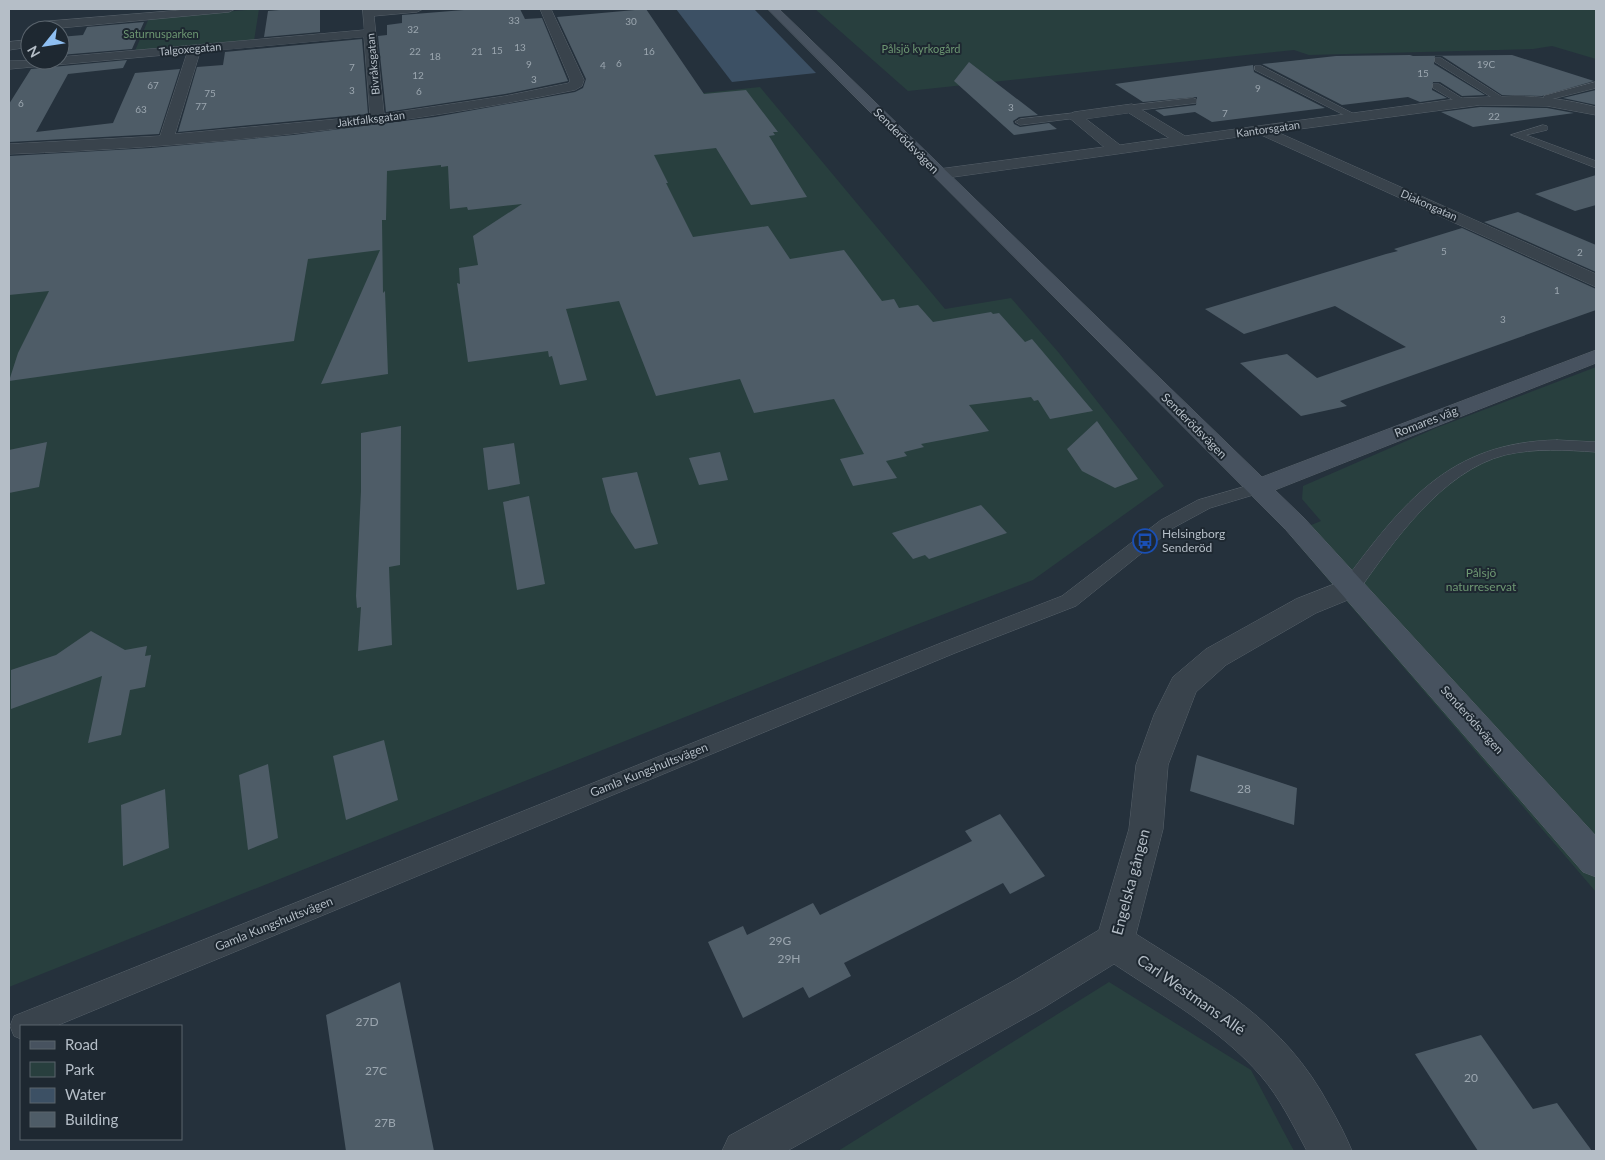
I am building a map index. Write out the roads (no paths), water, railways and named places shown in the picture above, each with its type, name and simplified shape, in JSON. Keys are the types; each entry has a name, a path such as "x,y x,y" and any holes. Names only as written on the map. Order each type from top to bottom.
{"street":[{"path":"70,21 228,9"},
{"path":"369,11 417,9"},
{"name":"Jaktfalksgatan","path":"9,149 166,141 377,119 511,99 575,86 577,80 545,9"},
{"name":"Senderödsvägen","path":"773,9 1295,524 1350,588 1472,720 1596,861"},
{"name":"Bivråksgatan","path":"369,11 377,119"},
{"name":"Talgoxegatan","path":"10,67 370,33"},
{"path":"166,141 195,49"},
{"path":"10,67 20,53"},
{"name":"Kantorsgatan","path":"939,174 1115,148 1463,102 1502,100 1548,102 1568,104 1596,111"},
{"path":"1074,116 1132,108 1182,140"},
{"path":"1074,116 1115,148"},
{"name":"Diakongatan","path":"1261,130 1596,280"},
{"name":"Romares väg","path":"1257,488 1596,356"},
{"name":"Engelska gången","path":"744,1151 1029,994 1115,942 1146,829 1152,765 1170,715 1184,685 1216,657 1306,606 1350,588"},
{"name":"Carl Westmans Allé","path":"1115,942 1238,1025 1264,1049 1293,1083 1330,1151"}],"lane":[{"path":"1438,60 1502,100"},
{"path":"1258,68 1355,116"},
{"path":"1548,102 1548,98 1553,96 1596,85"},
{"path":"1436,86 1463,102"},
{"path":"1132,108 1193,101"},
{"path":"1020,122 1074,116"},
{"path":"1543,128 1516,135 1596,165"},
{"path":"1350,588 1382,544 1424,498 1465,466 1494,454 1528,446 1572,445 1596,447"},
{"name":"Gamla Kungshultsvägen","path":"28,1025 930,655 1069,601 1167,524 1204,504 1257,488"}],"water":[{"path":"676,9 754,9 816,73 732,82"}],"place":[{"name":"Helsingborg Senderöd","path":"1145,541"}],"park label":[{"name":"Saturnusparken","path":"161,34"},
{"name":"Pålsjö kyrkogård","path":"921,49"},
{"name":"Pålsjö naturreservat","path":"1481,580"}]}
